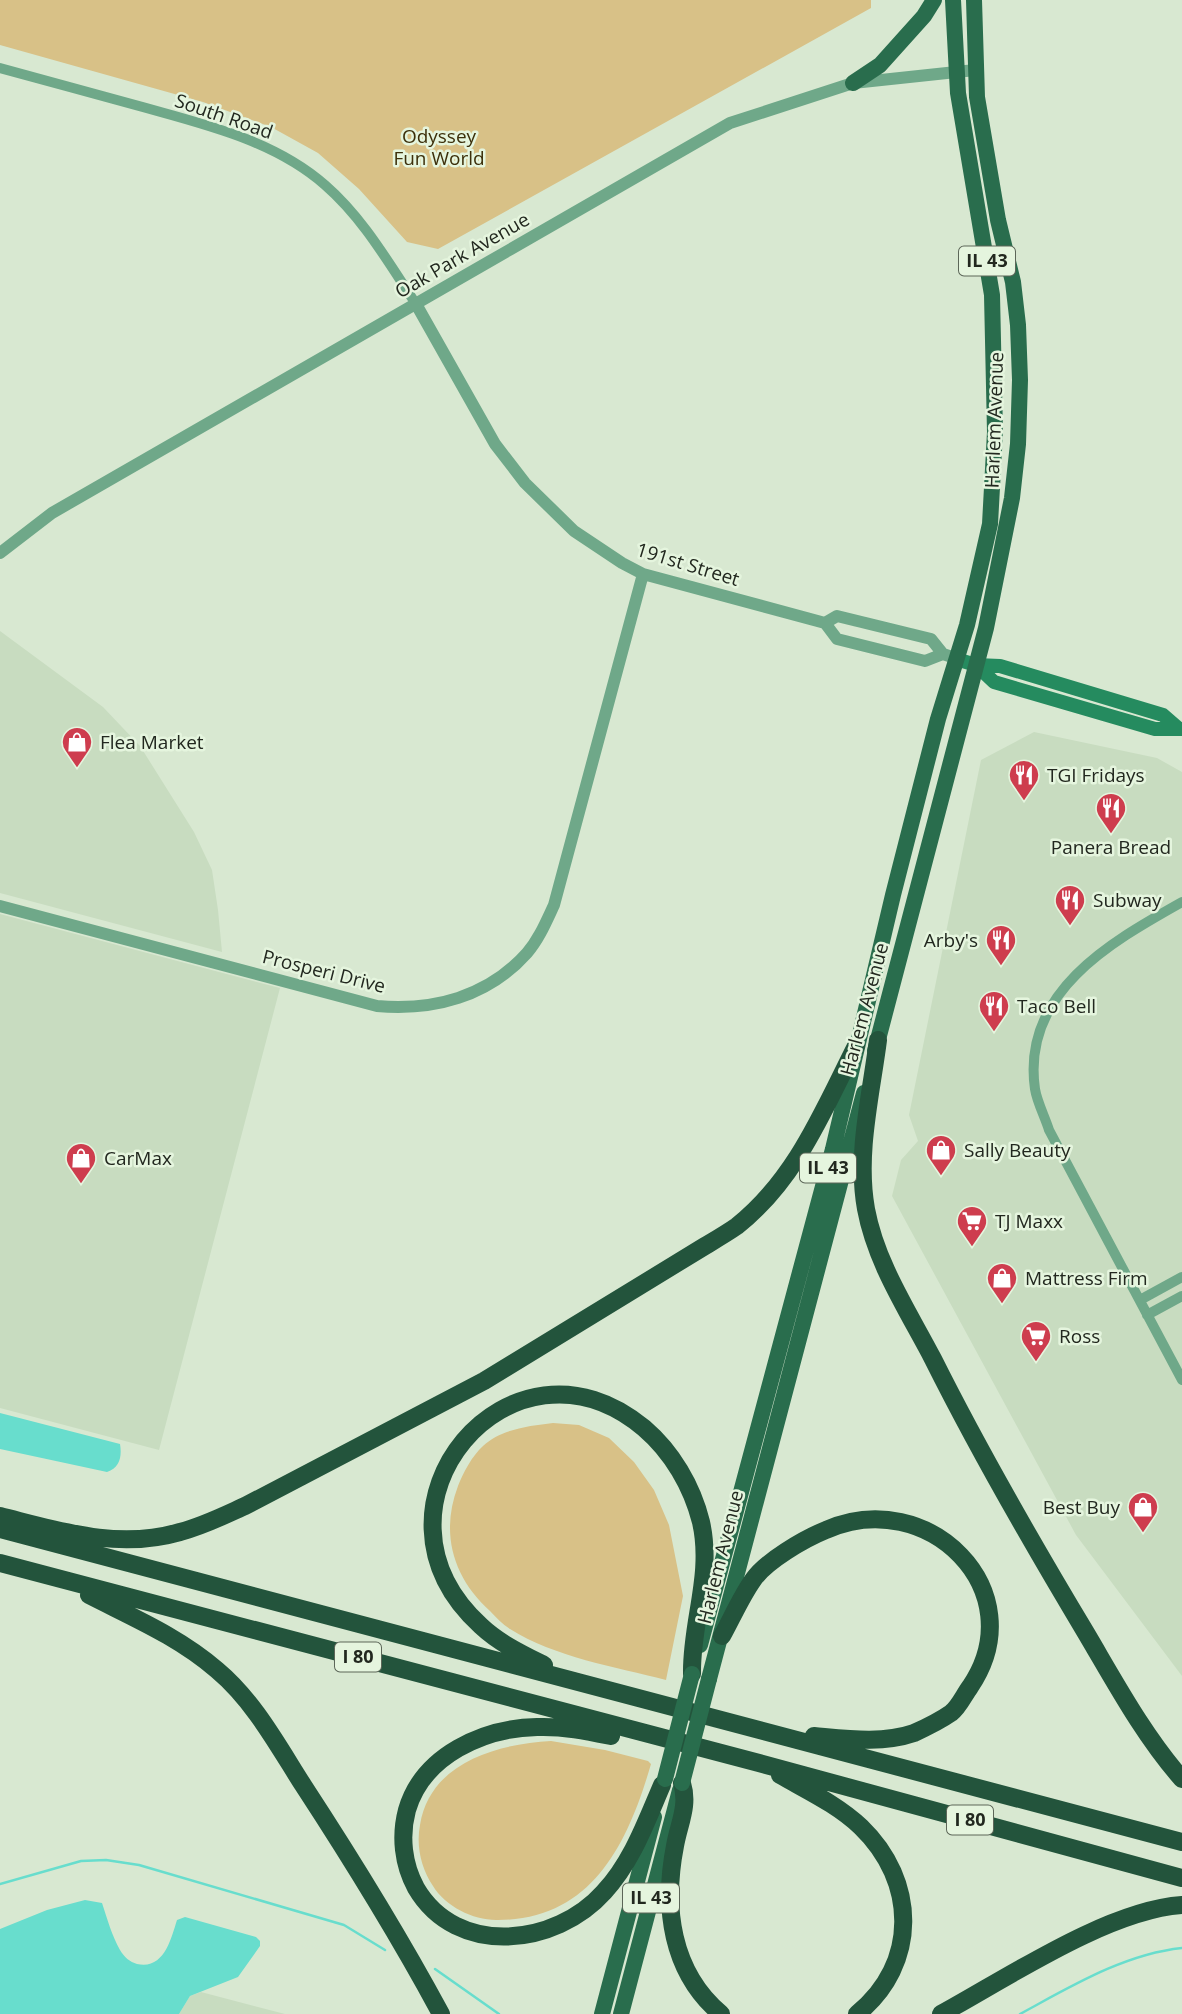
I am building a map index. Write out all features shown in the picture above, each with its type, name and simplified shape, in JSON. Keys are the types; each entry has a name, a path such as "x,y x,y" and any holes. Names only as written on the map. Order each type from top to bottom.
{"highway":[{"path":"878,1040 862,1177 866,1210 879,1253 967,1427 1026,1532 1114,1681 1155,1744 1182,1779"},
{"path":"0,1516 105,1540 157,1538 180,1533 245,1506 484,1381 705,1247 743,1220 776,1187 806,1146 856,1046"},
{"path":"579,1682 513,1649 481,1627 463,1607 448,1584 435,1545 435,1499 442,1474 454,1451 486,1419 517,1403 554,1395 585,1398 624,1413 659,1442 683,1478 694,1500 700,1521 705,1561 705,1580 692,1646 701,1677"},
{"path":"722,1636 754,1578 799,1542 843,1522 875,1518 910,1522 928,1530 962,1556 985,1597 991,1620 988,1647 980,1672 953,1712 913,1733 867,1741 764,1731"},
{"name":"I 80","path":"0,1529 1182,1842"},
{"name":"I 80","path":"0,1563 759,1763 1182,1878"},
{"path":"61,1580 184,1644 220,1672 247,1702 319,1810 441,2014"},
{"path":"653,1737 634,1741 574,1729 536,1727 502,1732 457,1749 431,1768 411,1799 403,1827 409,1870 417,1889 429,1905 453,1924 468,1931 509,1937 545,1930 585,1909 612,1883 632,1852 669,1782 686,1798 670,1876 671,1918 678,1952 688,1976 702,1996 721,2014"},
{"path":"759,1763 849,1816 869,1835 891,1868 902,1901 901,1948 897,1963 883,1990 858,2014"},
{"path":"941,2014 1110,1924 1158,1908 1182,1905"}],"main road":[{"path":"853,83 880,65 924,16 934,0"},
{"name":"Harlem Avenue","path":"602,2014 701,1677 833,1149 950,657 990,524 995,419 992,295 956,72 953,0"},
{"name":"Harlem Avenue","path":"701,1677 722,1636 986,628 1012,498 1018,444 1018,325 1013,282 977,97 974,0"},
{"name":"191st Street","path":"950,657 976,665 1000,666 1163,715 1180,729"},
{"name":"Harlem Avenue","path":"621,2014 669,1782"}],"street":[{"name":"South Road","path":"0,68 197,122 243,138 287,158 324,184 357,216 416,304"},
{"name":"Oak Park Avenue","path":"0,553 52,513 730,123 853,83 975,70"},
{"name":"191st Street","path":"416,304 482,425 525,483 574,531 622,563 643,574 825,623 837,639 925,661 950,657"},
{"name":"Prosperi Drive","path":"0,906 377,1006 405,1009 432,1006 483,988 507,972 527,952 554,905 643,574"},
{"name":"191st Street","path":"825,623 837,616 931,639 950,657"},
{"path":"1182,902 1123,935 1075,973 1056,998 1041,1026 1036,1055 1035,1090 1049,1130 1182,1380"},
{"path":"1140,1300 1182,1277"},
{"path":"1147,1315 1182,1296"}],"shaded area":[{"name":"Flea Market","path":"0,631 103,707 140,746 194,832 212,870 222,952 0,893"},
{"path":"1034,732 1157,758 1182,772 1182,1676 1076,1535 892,1196 901,1160 918,1141 909,1115 981,760"},
{"path":"0,914 280,988 159,1450 0,1408"},
{"path":"201,1992 285,2014 179,2014 190,1996"}],"green space":[{"name":"Odyssey Fun World","path":"0,0 871,0 871,8 438,249 407,242 359,189 318,153 271,127 203,102 0,45"},
{"path":"553,1423 579,1425 609,1438 634,1462 654,1490 669,1525 683,1596 666,1680 586,1660 527,1639 507,1627 477,1598 459,1569 450,1538 450,1521 458,1486 465,1470 490,1440 516,1429"},
{"path":"551,1741 605,1750 651,1764 631,1822 617,1848 601,1872 581,1892 557,1907 529,1917 496,1920 478,1918 452,1906 438,1893 429,1879 419,1849 420,1825 426,1804 437,1786 451,1772 469,1761 509,1747"}],"water":[{"path":"0,1413 120,1444 119,1461 115,1468 107,1472 0,1449"},
{"path":"85,1900 102,1903 120,1950 127,1959 137,1964 146,1965 160,1958 169,1944 177,1920 185,1917 256,1937 260,1946 238,1977 190,1996 179,2014 0,2014 0,1929 47,1910"}],"waterway":[{"path":"0,1884 81,1861 106,1860 139,1865 344,1925 385,1950"},
{"path":"1020,2014 1118,1964 1160,1951 1182,1948"},
{"path":"435,1969 499,2014"}],"place":[{"name":"Flea Market","path":"77,769"},
{"name":"TGI Fridays","path":"1024,802"},
{"name":"Panera Bread","path":"1111,835"},
{"name":"Subway","path":"1070,927"},
{"name":"Arby's","path":"1001,967"},
{"name":"Taco Bell","path":"994,1033"},
{"name":"Sally Beauty","path":"941,1177"},
{"name":"CarMax","path":"81,1185"},
{"name":"TJ Maxx","path":"972,1248"},
{"name":"Mattress Firm","path":"1002,1305"},
{"name":"Ross","path":"1036,1363"},
{"name":"Best Buy","path":"1143,1534"}]}
